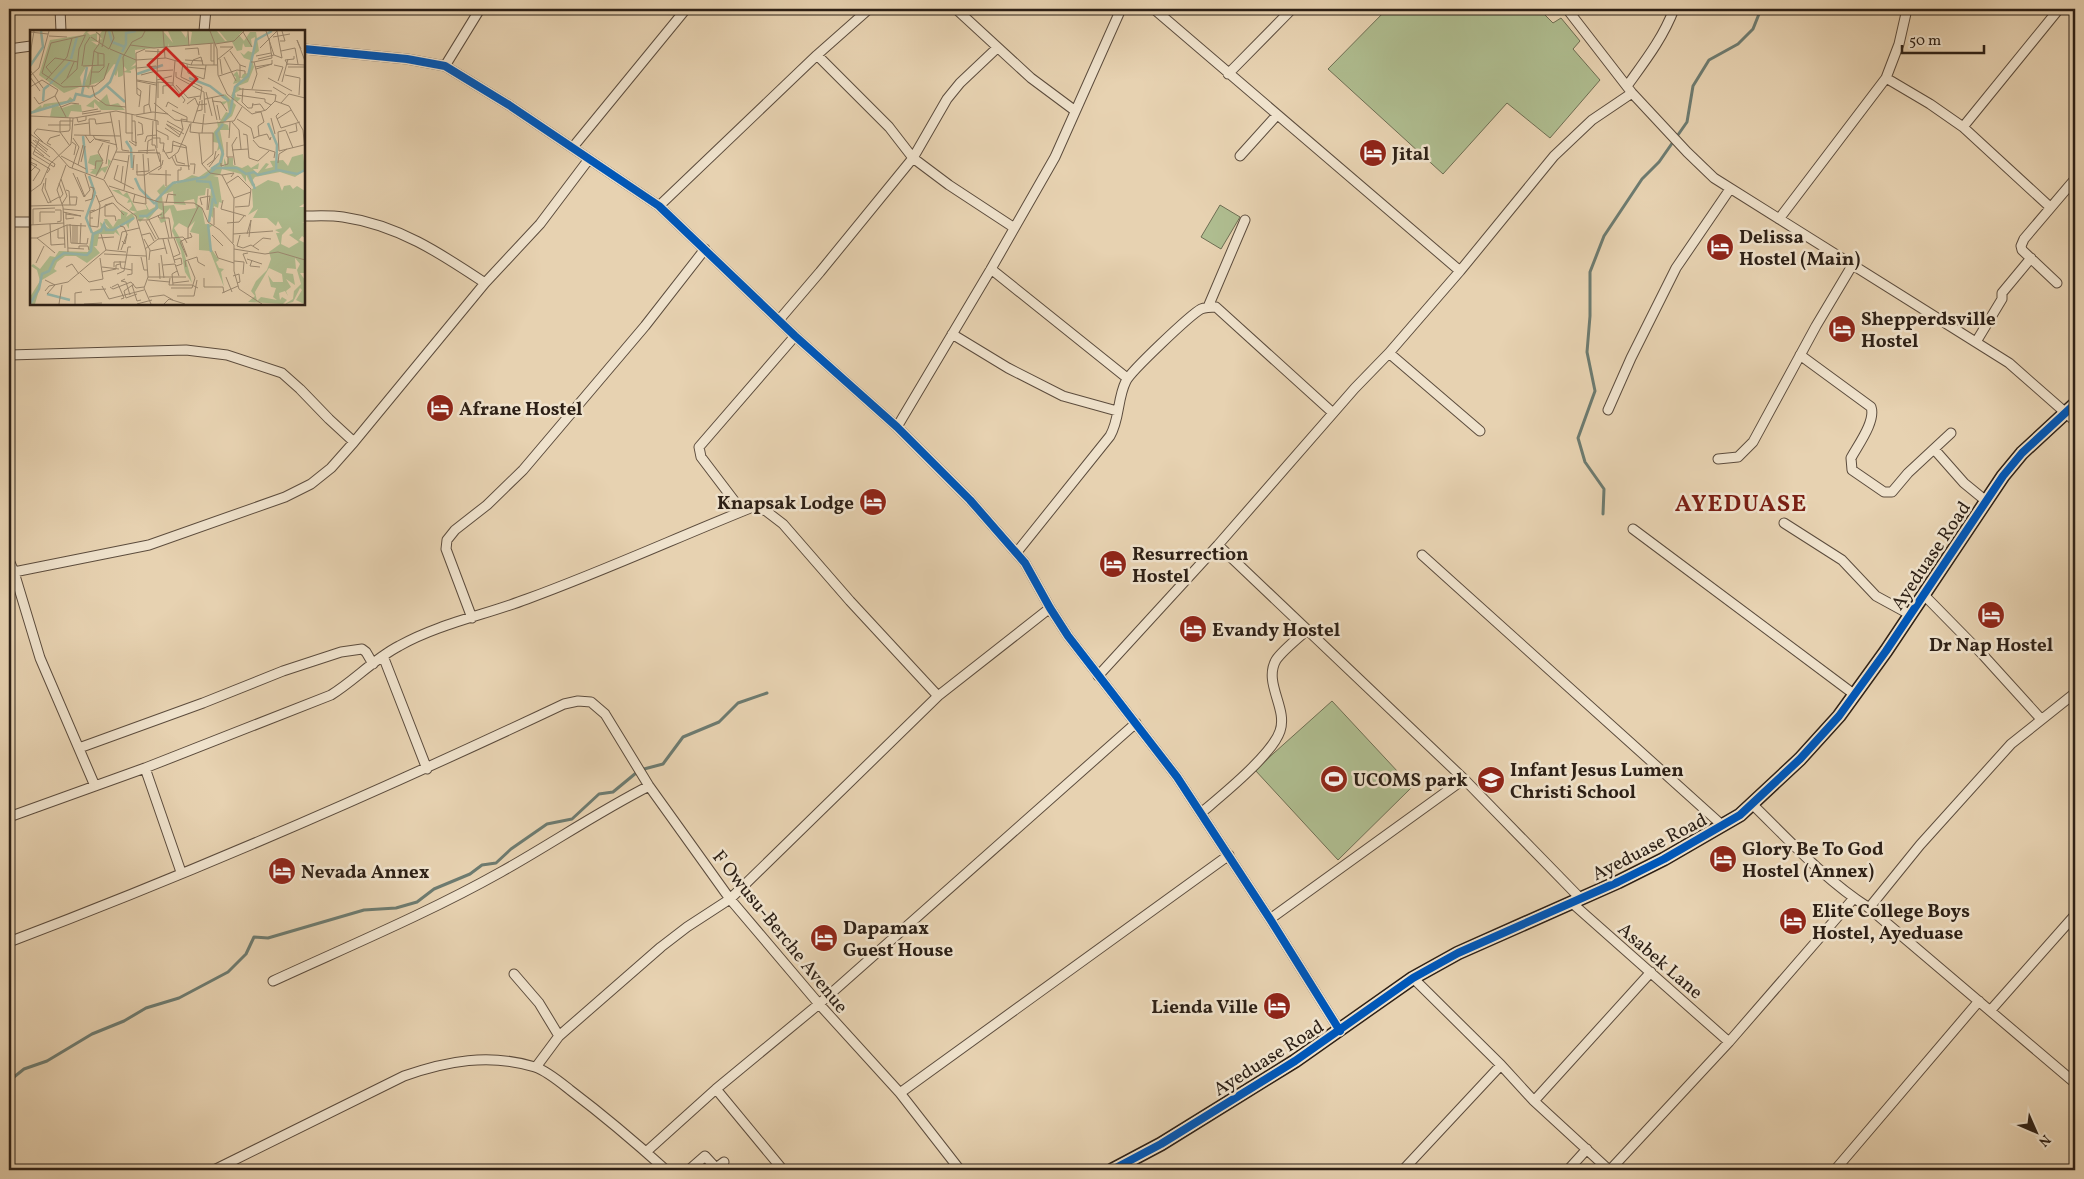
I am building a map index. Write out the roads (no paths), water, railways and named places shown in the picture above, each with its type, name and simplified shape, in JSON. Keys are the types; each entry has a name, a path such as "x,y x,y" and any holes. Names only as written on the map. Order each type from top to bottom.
{"street":[{"path":"60,9 61,30"},
{"path":"204,30 206,9"},
{"path":"445,66 480,9"},
{"path":"573,147 683,12 672,9"},
{"path":"659,206 817,55 870,9"},
{"path":"956,9 1031,78 1074,110"},
{"path":"897,427 1055,157 1074,110 1121,9"},
{"path":"1154,9 1460,271"},
{"path":"1228,74 1292,9"},
{"path":"1567,9 1629,90 1666,131 1714,178 1976,342 2071,408 2075,421"},
{"path":"1098,676 1389,353 1460,271 1554,156 1592,120 1629,90 1664,32 1674,9"},
{"path":"1779,219 1886,78 1899,44 1908,9"},
{"path":"1964,128 2059,9"},
{"path":"9,48 30,46"},
{"path":"779,320 913,158 947,98 969,73 997,48"},
{"path":"305,49 408,59 445,66 573,147 659,206 795,336 897,427 970,500 1017,552 1037,582 1050,608 1098,676 1177,777 1340,1030"},
{"path":"817,55 889,127 913,158 949,185 1013,227"},
{"path":"1886,78 1930,104 1964,128 2050,208"},
{"path":"1240,156 1278,115"},
{"path":"12,573 149,545 284,497 311,484 332,468 485,283 540,224 589,159"},
{"path":"2057,283 2022,250 2021,246 2024,239 2075,179"},
{"path":"1608,410 1627,365 1676,268 1730,189"},
{"path":"305,216 342,216 383,226 418,240 485,283"},
{"path":"1208,307 1245,220"},
{"path":"9,222 30,222"},
{"path":"472,618 446,549 447,540 455,530 487,505 523,470 645,326 705,249"},
{"path":"1976,342 2002,299 2002,294 2031,258"},
{"path":"1718,459 1738,457 1748,449 1760,432 1816,326 1853,264"},
{"path":"991,268 1127,378"},
{"path":"1017,552 1110,436 1116,426 1121,392 1127,378 1200,310 1216,307 1223,312 1334,413"},
{"path":"952,334 1008,368 1064,396 1117,411"},
{"path":"742,512 701,457 699,447 795,336"},
{"path":"9,355 186,350 227,355 282,373 354,442"},
{"path":"1389,353 1480,431"},
{"path":"1800,355 1871,407 1873,413 1870,423 1851,458 1850,467 1854,472 1884,492 1889,493 1950,433"},
{"name":"Ayeduase Road","path":"1112,1170 1201,1119 1340,1030 1413,978 1458,953 1664,859 1723,826 1752,804 1800,759 1855,695 1986,501 2022,453 2071,408"},
{"path":"1934,449 1964,483 1986,501"},
{"path":"9,817 144,768 331,695 383,656 410,640 527,599 617,564 753,507 775,516 938,696"},
{"path":"1784,522 1842,560 1876,596 1910,614"},
{"path":"1632,529 1855,695"},
{"name":"Asabek Lane","path":"1218,545 1516,830 1576,900 1651,972 1729,1042"},
{"path":"1422,555 1723,826"},
{"path":"9,560 40,658 95,786"},
{"path":"1924,595 1983,655 2041,719"},
{"path":"536,1067 559,1036 661,947 687,927 730,899 938,696 1050,608"},
{"path":"1201,813 1234,786 1274,742 1280,731 1282,720 1273,675 1276,660 1306,631"},
{"path":"79,748 203,703 283,671 341,652 362,649 374,664"},
{"path":"9,942 336,809 427,769 383,656"},
{"path":"1869,908 1920,845 2011,744 2075,693"},
{"name":"F Owusu-Berche Avenue","path":"427,769 564,704 578,701 591,702 606,714 649,786 730,899 819,1004 900,1093 960,1170"},
{"path":"646,1152 716,1089 819,1004 1136,723"},
{"path":"144,768 181,872"},
{"path":"1270,919 1464,779"},
{"path":"273,981 447,901 503,871 615,804 649,786"},
{"path":"1752,804 1810,860 2075,1083"},
{"path":"900,1093 1229,855"},
{"path":"1413,978 1534,1101 1609,1170 1729,1042 1854,898"},
{"path":"1990,1011 2075,915"},
{"path":"1534,1101 1651,972"},
{"path":"514,974 539,1003 559,1036"},
{"path":"1835,1170 1979,1001"},
{"path":"214,1170 404,1076 435,1066 464,1060 501,1061 536,1067 583,1100 666,1170"},
{"path":"1403,1170 1500,1065"},
{"path":"716,1089 783,1170"},
{"path":"1568,1170 1587,1149"},
{"path":"689,1170 705,1156 716,1168 724,1162"}],"waterway":[{"path":"1603,514 1604,489 1585,462 1578,438 1595,391 1587,352 1590,316 1590,272 1604,236 1642,179 1659,162 1687,122 1693,86 1709,60 1738,44 1753,29 1761,9"},
{"path":"644,769 663,764 683,737 719,722 738,703 767,693"},
{"path":"9,1081 24,1069 47,1061 92,1034 124,1021 146,1008 179,998 228,972 246,954 254,937 268,938 364,910 396,908 417,902 434,889 470,874 482,865 496,863 511,849 547,824 572,819 599,794 613,792 636,773"}],"place":[{"name":"Jital","path":"1373,153"},
{"name":"Delissa Hostel (Main)","path":"1720,247"},
{"name":"Shepperdsville Hostel","path":"1842,329"},
{"name":"Afrane Hostel","path":"440,408"},
{"name":"Knapsak Lodge","path":"873,502"},
{"name":"Resurrection Hostel","path":"1113,564"},
{"name":"Dr Nap Hostel","path":"1991,615"},
{"name":"Evandy Hostel","path":"1193,629"},
{"name":"UCOMS park","path":"1334,779"},
{"name":"Infant Jesus Lumen Christi School","path":"1491,780"},
{"name":"Glory Be To God Hostel (Annex)","path":"1723,859"},
{"name":"Nevada Annex","path":"282,871"},
{"name":"Elite College Boys Hostel, Ayeduase","path":"1793,921"},
{"name":"Dapamax Guest House","path":"824,938"},
{"name":"Lienda Ville","path":"1277,1006"}],"district":[{"name":"AYEDUASE","path":"1741,503"}]}
